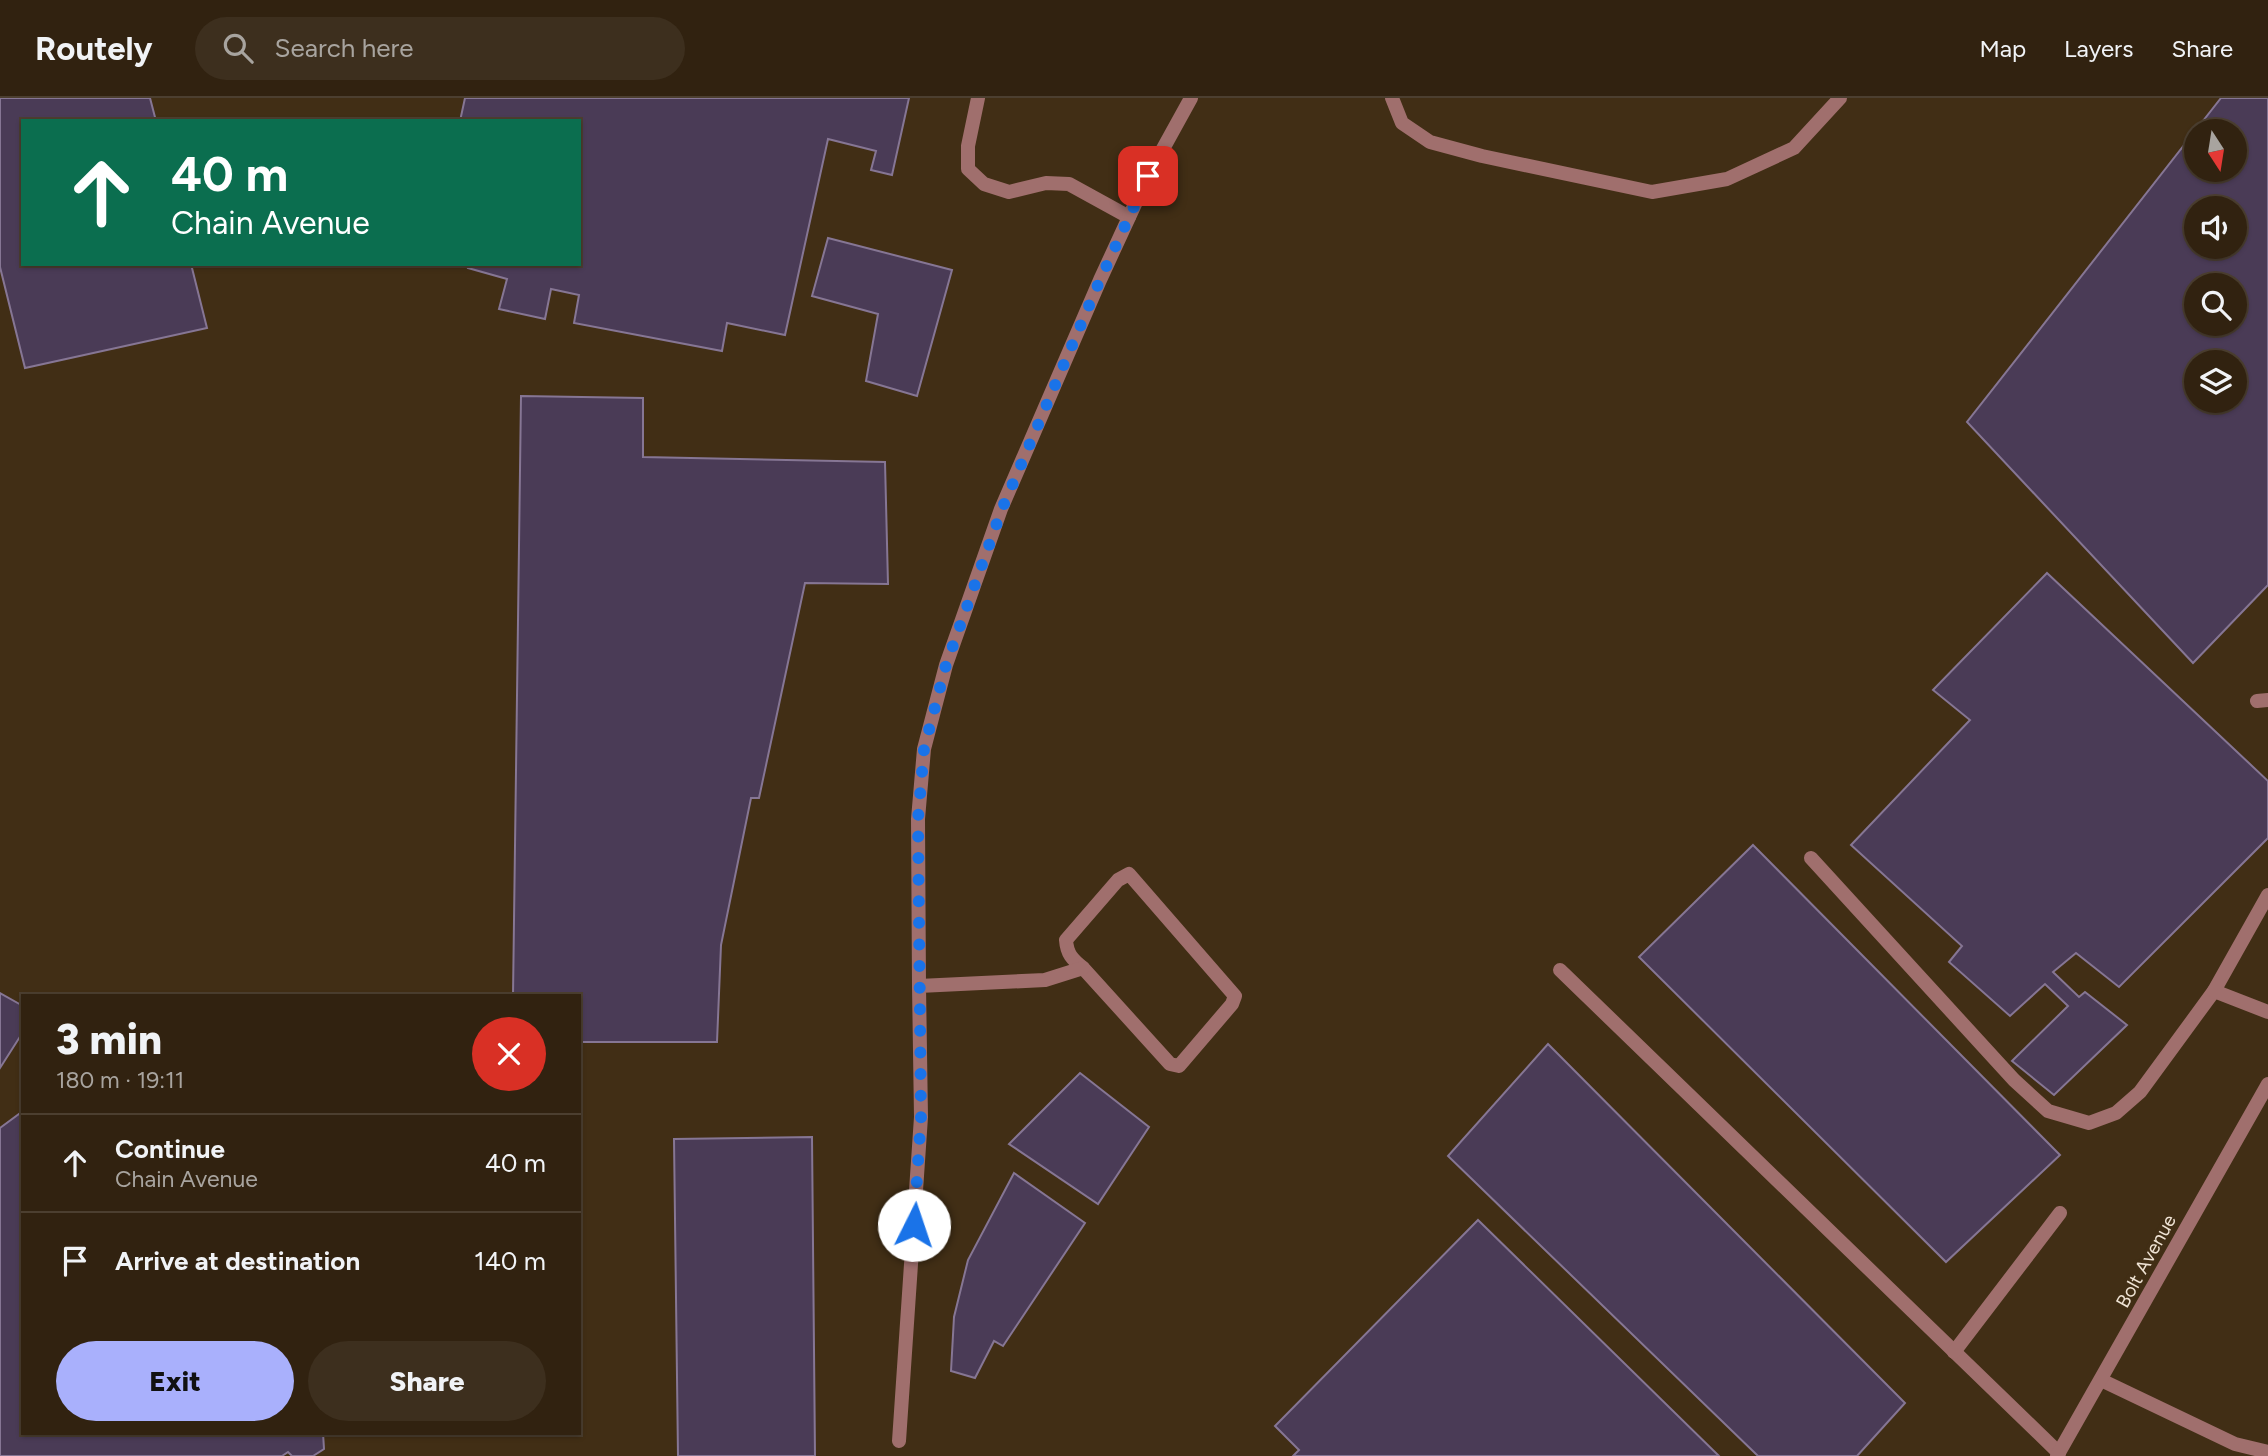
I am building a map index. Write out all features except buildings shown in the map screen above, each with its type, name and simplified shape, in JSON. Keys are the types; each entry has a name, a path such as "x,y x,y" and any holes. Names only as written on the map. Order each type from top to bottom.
{"street":[{"path":"978,98 968,146 968,169 984,184 1009,192 1046,183 1069,184 1129,217"},
{"path":"899,1441 921,1117 918,819 924,749 946,665 1002,509 1129,217 1191,98"},
{"path":"1392,98 1402,123 1430,142 1482,156 1652,192 1727,179 1794,148 1840,98"},
{"path":"1811,858 2014,1080 2048,1111 2089,1122 2116,1113 2140,1092 2214,991 2268,895"},
{"path":"1129,874 1235,996 1232,1004 1179,1066 1170,1064 1083,968 1070,957 1066,950 1066,940 1118,880 1129,874"},
{"path":"919,986 1045,980 1083,968"},
{"path":"1560,970 2058,1454"},
{"path":"2214,991 2268,1012"},
{"name":"Bolt Avenue","path":"2058,1454 2268,1084"},
{"path":"1954,1352 2060,1213"},
{"path":"2101,1380 2235,1444 2268,1452"}],"route":[{"path":"914,1225 921,1117 918,819 924,749 946,665 1002,509 1100,280 1148,176"}]}
